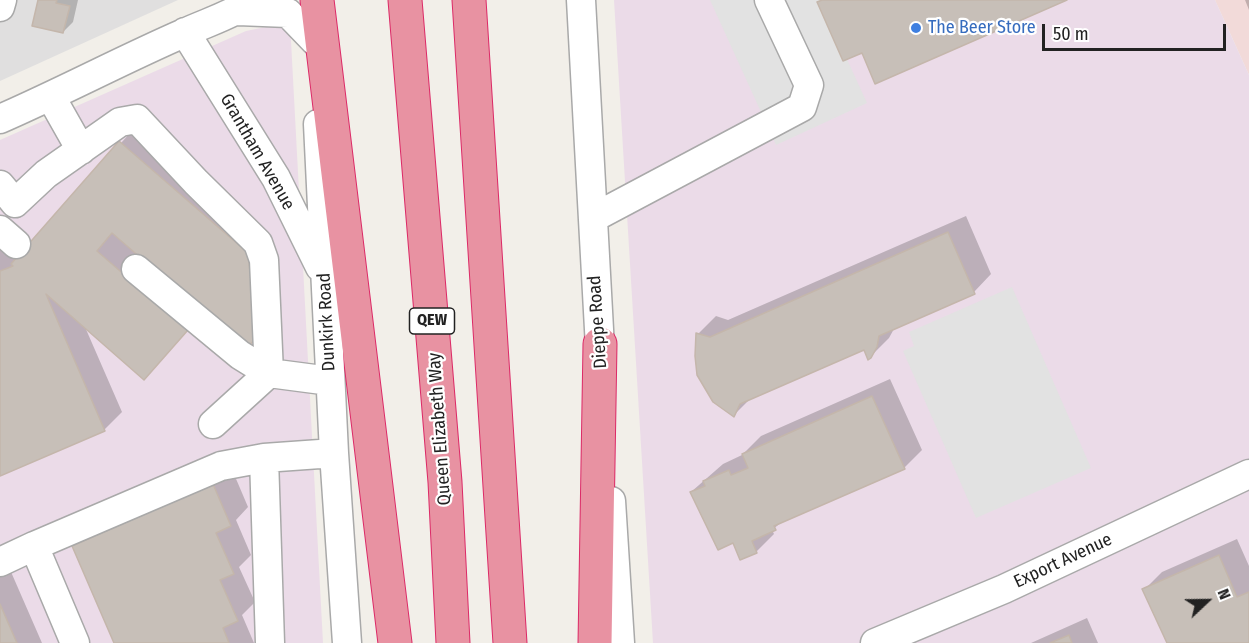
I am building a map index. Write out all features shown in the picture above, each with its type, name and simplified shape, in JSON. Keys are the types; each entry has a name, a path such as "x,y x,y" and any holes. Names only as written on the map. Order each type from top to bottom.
{"highway":[{"path":"315,0 395,643"},
{"name":"Queen Elizabeth Way","path":"405,0 445,482 453,643"},
{"path":"469,0 510,643"},
{"path":"595,643 600,344"}],"street":[{"path":"0,7 2,0"},
{"name":"Dieppe Road","path":"581,0 600,344 620,643"},
{"path":"593,218 802,107 809,85 769,0"},
{"path":"0,119 51,97 184,32 246,6 288,13 320,52"},
{"name":"Grantham Avenue","path":"184,32 276,178 324,276"},
{"name":"Dunkirk Road","path":"320,52 324,276 347,643"},
{"path":"51,97 81,150"},
{"path":"0,185 15,202 46,174 120,122 137,119 258,243 264,260 269,373"},
{"path":"136,269 240,356 269,373 330,381"},
{"path":"213,424 269,373"},
{"path":"0,562 221,466 264,458 334,453"},
{"path":"264,458 270,643"},
{"name":"Export Avenue","path":"875,643 1004,589 1249,474"},
{"path":"34,546 75,643"}],"shaded area":[{"path":"0,0 178,0 0,81"},
{"path":"614,0 1215,0 1249,75 1249,643 653,643"},
{"path":"710,0 820,0 867,103 776,145"},
{"path":"1215,0 1249,0 1249,75"},
{"path":"290,22 323,643 0,643 0,140 246,31"},
{"path":"1012,287 1091,468 976,518 903,351 914,346 909,332"}],"building":[{"path":"38,0 57,0 56,3 70,6 63,33 32,26"},
{"name":"The Beer Store","path":"822,0 1067,0 875,84 862,53 843,61 817,2"},
{"path":"119,141 248,253 257,337 246,349 112,233 97,251 188,330 144,380 46,294 105,431 0,476 0,271 13,266 11,264"},
{"path":"948,232 975,294 879,336 877,347 868,360 864,350 740,404 734,417 713,402 697,375 696,333 710,337"},
{"path":"872,396 905,469 774,526 776,530 752,541 757,553 740,560 733,543 718,550 690,492 705,486 703,481 729,470 731,475 748,468 742,454"},
{"path":"213,484 231,526 216,533 234,574 220,580 238,621 223,628 229,643 114,643 72,546"},
{"path":"1219,555 1237,597 1249,592 1249,643 1167,643 1142,589"},
{"path":"0,604 17,643 0,643"},
{"path":"1069,635 1072,643 1050,643"}],"place":[{"name":"The Beer Store","path":"916,28"}]}
